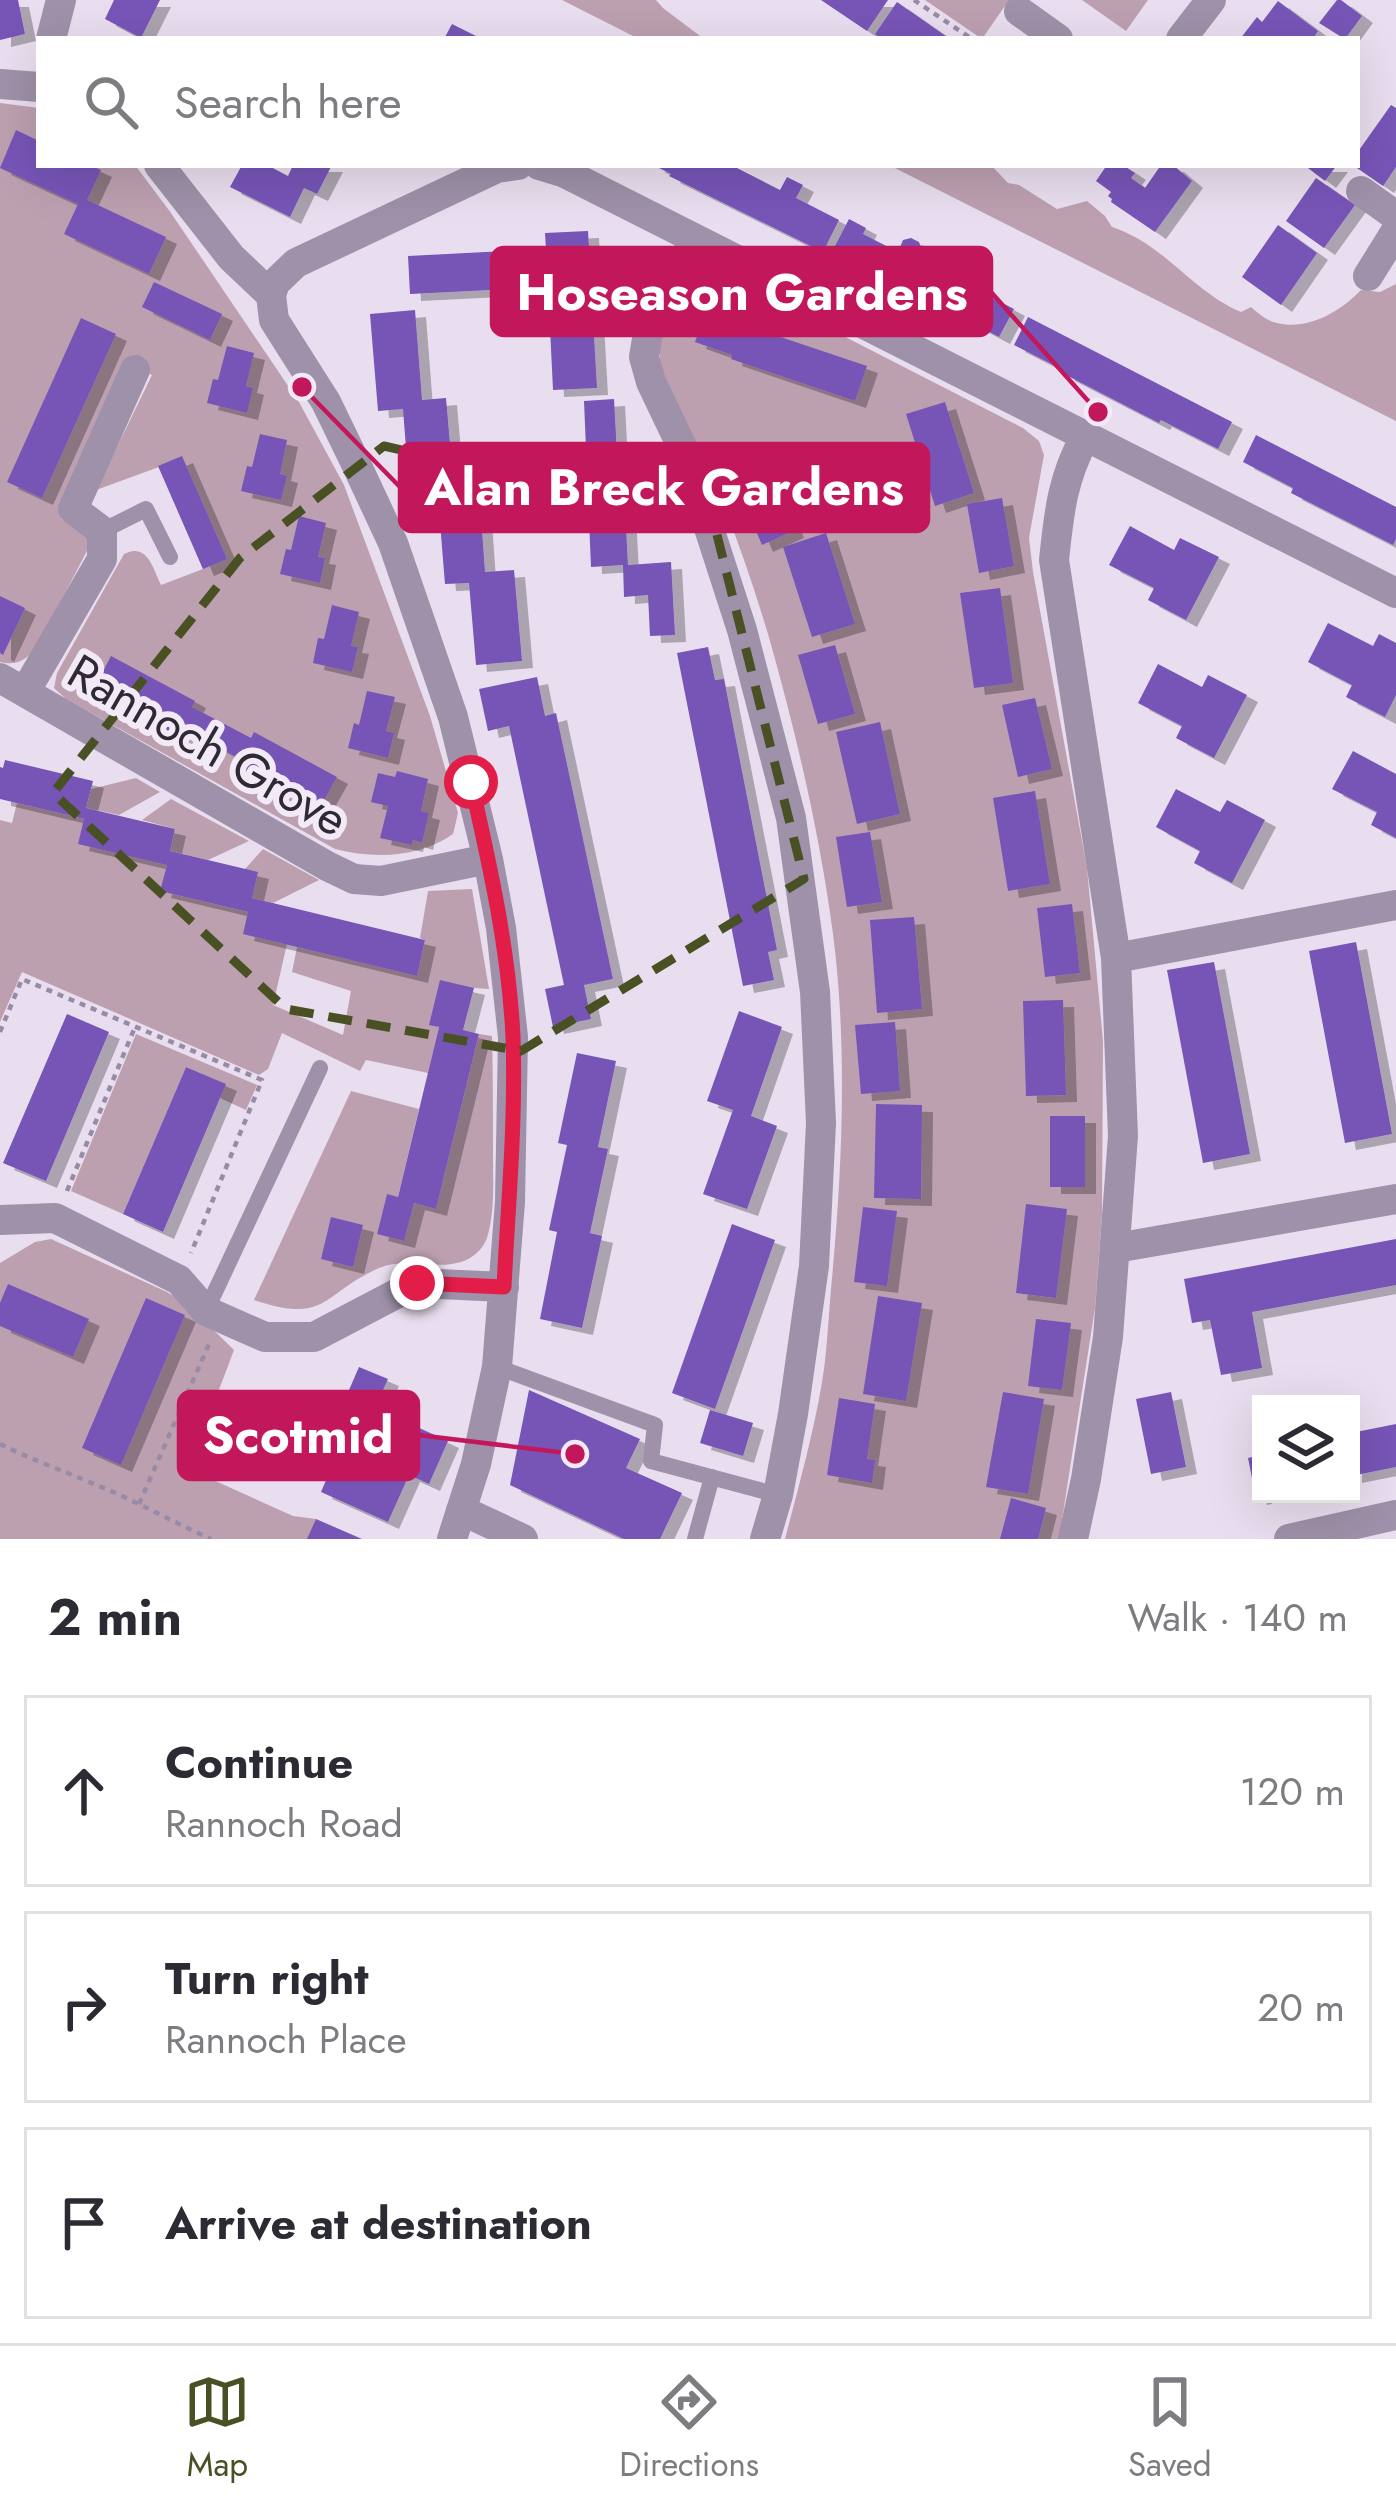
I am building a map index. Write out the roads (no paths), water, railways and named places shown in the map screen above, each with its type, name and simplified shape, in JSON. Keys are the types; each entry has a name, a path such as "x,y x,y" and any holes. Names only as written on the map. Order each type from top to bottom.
{"street":[{"path":"52,36 61,0"},
{"path":"1183,36 1211,0"},
{"path":"1019,11 1054,36"},
{"path":"0,84 36,86"},
{"path":"161,168 231,256 271,295"},
{"path":"497,168 296,263 275,283 271,295 274,320 326,402 393,543 453,717 488,860 513,1037 513,1144 496,1367 476,1464 457,1525 523,1539"},
{"path":"548,168 1396,593"},
{"path":"1361,191 1396,216"},
{"path":"1368,276 1396,231"},
{"path":"694,239 647,333 644,357 684,451 742,630 791,818 815,992 821,1123 814,1266 778,1495 765,1539"},
{"path":"102,531 73,509 135,370"},
{"path":"1073,1539 1108,1337 1123,1136 1116,958 1054,560 1061,495 1085,436"},
{"name":"Rannoch Grove","path":"102,531 102,559 12,685 354,879 381,881 488,860"},
{"path":"1116,958 1396,905"},
{"path":"1116,1248 1396,1198"},
{"path":"0,1220 55,1219 179,1280 214,1314 265,1337 314,1337 417,1283 504,1287"},
{"path":"1289,1539 1394,1523"}],"lane":[{"path":"102,531 146,509 170,556"},
{"path":"214,1314 320,1068"},
{"path":"496,1367 656,1425 651,1461 778,1495"},
{"path":"695,1539 712,1478"}],"place":[{"name":"Alan Breck Gardens","path":"302,387"},
{"name":"Hoseason Gardens","path":"1098,412"},
{"name":"Scotmid","path":"575,1454"}]}
